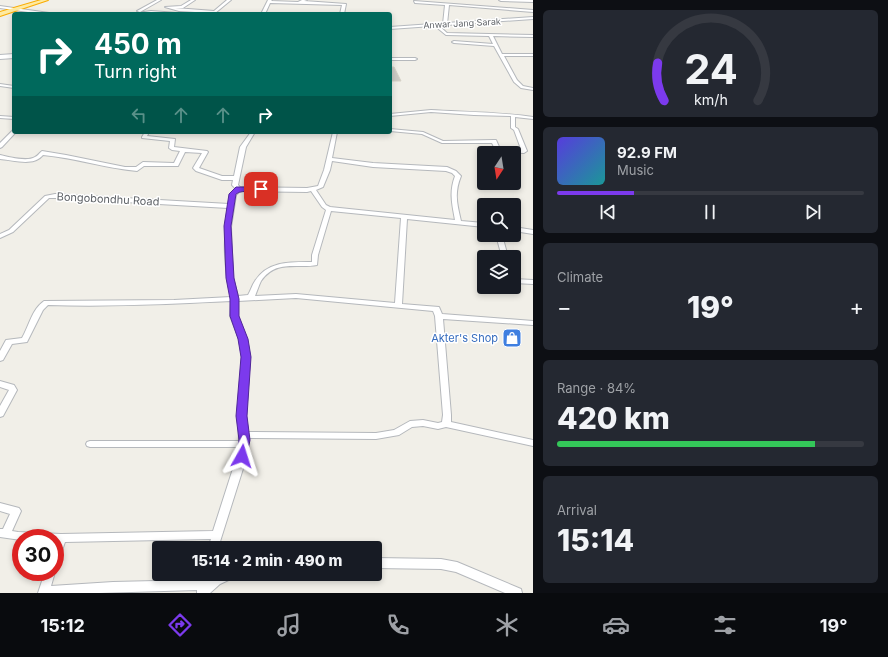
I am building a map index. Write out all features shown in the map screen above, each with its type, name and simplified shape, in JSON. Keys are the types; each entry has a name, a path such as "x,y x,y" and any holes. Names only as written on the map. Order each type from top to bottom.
{"highway":[{"path":"0,14 46,0"}],"main road":[{"name":"Anwar Jang Sarak","path":"392,28 533,18"},
{"path":"0,57 12,56"}],"street":[{"path":"137,12 159,0"},
{"path":"193,0 182,7 167,7 179,10 202,12"},
{"path":"214,12 229,0"},
{"path":"501,0 533,1"},
{"path":"264,12 269,1 303,1 344,4 342,12"},
{"path":"415,2 533,11"},
{"path":"445,24 447,5"},
{"path":"0,7 32,12"},
{"path":"436,25 446,34 533,36"},
{"path":"491,36 515,81 522,87 533,89"},
{"path":"454,42 496,45"},
{"path":"502,56 533,55"},
{"path":"392,59 415,60"},
{"path":"0,85 12,87"},
{"path":"392,115 431,110 474,114 514,115 533,118"},
{"path":"392,130 423,133 442,142 494,141 499,151 524,151 516,129 513,128 514,115"},
{"path":"0,117 12,118"},
{"path":"0,146 12,133"},
{"path":"146,134 144,137 173,140 171,147 205,152 196,168 198,170 222,178 236,178"},
{"path":"239,189 235,185 243,147 252,134"},
{"path":"216,541 242,456 244,440 242,416 246,357 243,339 234,316 235,299 229,263 228,226 233,194 239,189 317,189 322,185 328,170 335,134"},
{"path":"0,157 30,160 38,158 42,153 65,156 107,166 139,169 141,164 176,165 184,149"},
{"path":"329,159 373,165 442,168 454,172 458,176 452,201 459,223"},
{"path":"313,189 324,206 329,209 477,224"},
{"name":"Bongobondhu Road","path":"0,236 11,231 47,197 55,196 230,206"},
{"path":"249,298 252,295 258,280 268,271 279,265 291,263 315,264 315,255 329,209"},
{"path":"398,304 404,218"},
{"path":"521,230 533,232"},
{"path":"521,281 533,282"},
{"path":"0,358 9,342 24,340 42,305 47,303 77,304 296,296 398,304 436,309 439,316 447,415 446,424"},
{"path":"439,316 533,322"},
{"path":"0,384 11,386 13,390 0,414"},
{"path":"90,444 376,436 396,433 410,424 422,423 438,426 446,424 533,443"},
{"path":"0,507 16,511 3,533"},
{"path":"64,538 218,535"},
{"path":"382,563 441,564 457,567 517,593"},
{"path":"47,581 43,593 113,587 202,590 218,581"}],"building":[{"path":"392,67 394,67 401,81 392,81"}],"place":[{"name":"Akter's Shop","path":"512,338"}],"route":[{"path":"242,456 244,440 242,416 246,357 243,339 234,316 235,299 230,278 228,226 233,194 239,189 261,189"}]}
